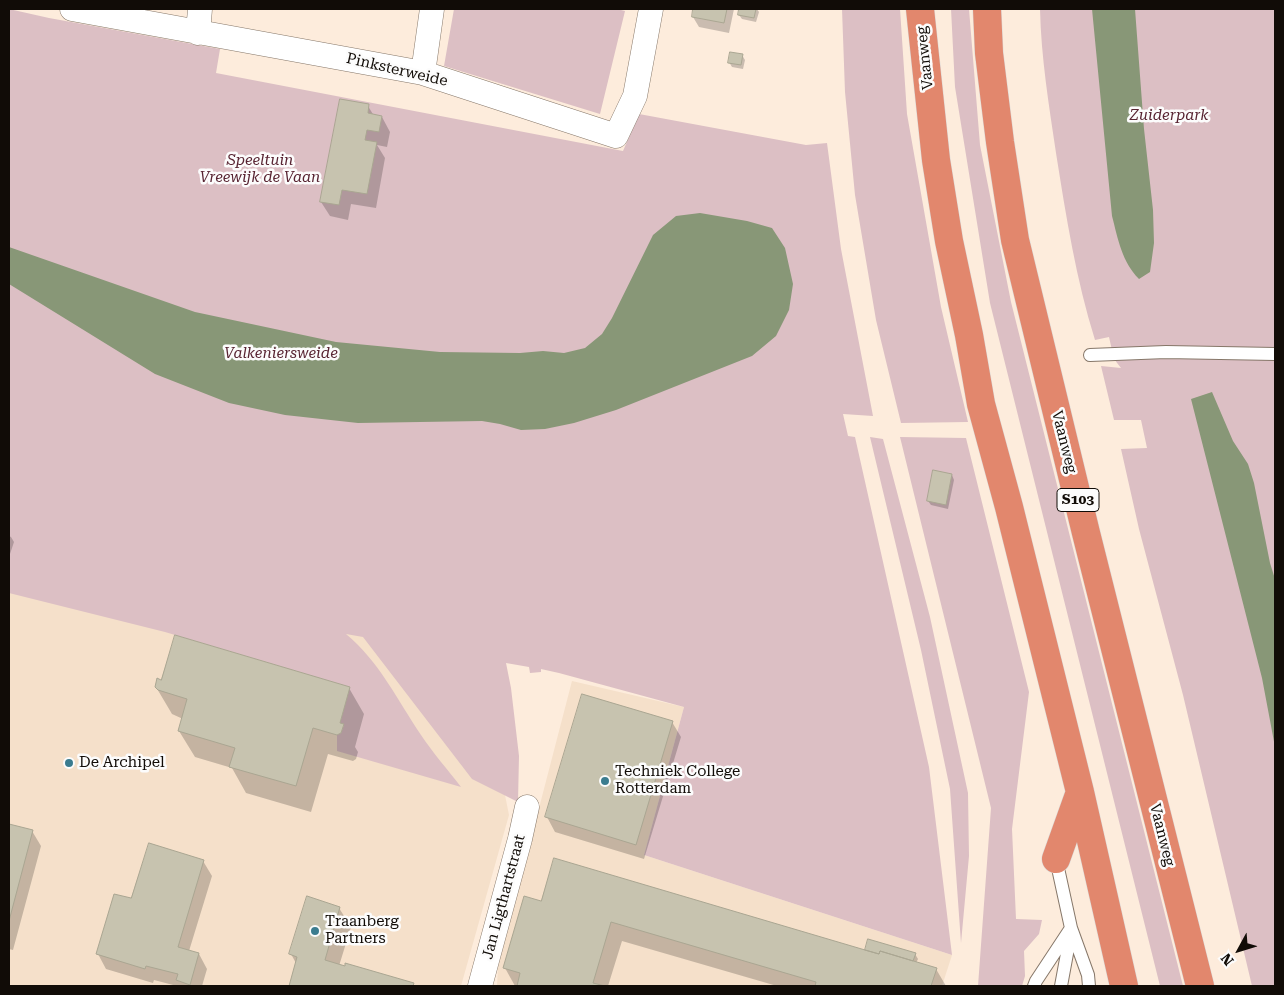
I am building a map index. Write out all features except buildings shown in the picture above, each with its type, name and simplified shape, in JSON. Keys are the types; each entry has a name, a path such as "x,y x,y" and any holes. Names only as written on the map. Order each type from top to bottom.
{"highway":[{"name":"Vaanweg","path":"920,9 936,160 949,241 970,335 981,404 1009,507 1080,792 1124,986"},
{"name":"Vaanweg","path":"987,9 989,53 1015,240 1086,533 1200,986"},
{"path":"1056,859 1080,792"}],"street":[{"name":"Pinksterweide","path":"72,9 423,73 616,136 635,96 651,9"},
{"path":"198,33 200,9"},
{"path":"423,73 432,9"},
{"name":"Jan Ligthartstraat","path":"480,986 527,808"}],"lane":[{"path":"1090,355 1166,352 1275,354"},
{"path":"1056,859 1071,928 1088,975 1089,986"},
{"path":"1034,986 1036,980 1071,928"},
{"path":"1061,986 1071,928"}],"shaded area":[{"path":"1092,9 1135,9 1144,129 1153,210 1154,243 1150,272 1139,279 1125,258 1112,216"},
{"path":"700,213 747,221 772,228 785,248 793,284 789,310 776,336 752,356 616,410 574,423 545,429 521,430 482,421 358,423 285,415 229,403 155,374 9,284 9,247 195,312 336,342 440,352 520,353 543,351 564,353 585,348 602,334 612,318 653,235 676,216"},
{"path":"1212,392 1233,441 1248,464 1275,579 1275,747 1262,678 1191,399"},
{"path":"9,546 348,591 499,765 509,815 461,986 9,986"},
{"name":"Techniek College Rotterdam","path":"572,681 684,707 644,855 952,955 942,986 497,986 498,966"}],"green space":[{"name":"Valkeniersweide","path":"9,9 220,49 216,73 623,151 639,114 806,145 827,143 841,249 873,416 843,414 848,436 855,437 929,767 952,955 644,855 684,707 541,669 541,672 530,673 529,667 506,663 519,756 518,802 472,779 363,637 346,634 378,669 426,742 461,787 337,751 337,735 341,733 344,725 340,723 349,687 165,632 9,593"},
{"path":"454,9 617,9 625,11 600,114 444,66"},
{"path":"842,9 900,9 907,114 941,307 968,422 901,423 876,320 855,195 845,92"},
{"path":"951,9 969,9 980,145 1011,302 1183,986 1160,986 990,303 955,87"},
{"name":"Zuiderpark","path":"1040,9 1275,9 1275,986 1252,986 1183,695 1139,529 1121,449 1147,448 1141,420 1114,420 1101,366 1121,368 1114,359 1109,337 1095,340 1082,294 1068,224 1051,117"},
{"path":"870,437 883,439 930,617 968,793 969,856 961,943 950,789 921,650"},
{"path":"900,437 966,438 1029,692 1012,829 1016,919 1042,920 1039,934 1024,951 1025,976 1022,986 978,986 991,808"}],"place":[{"name":"De Archipel","path":"69,763"},
{"name":"Techniek College Rotterdam","path":"605,781"},
{"name":"Traanberg Partners","path":"315,931"}],"park label":[{"name":"Speeltuin Vreewijk de Vaan","path":"260,170"}]}
